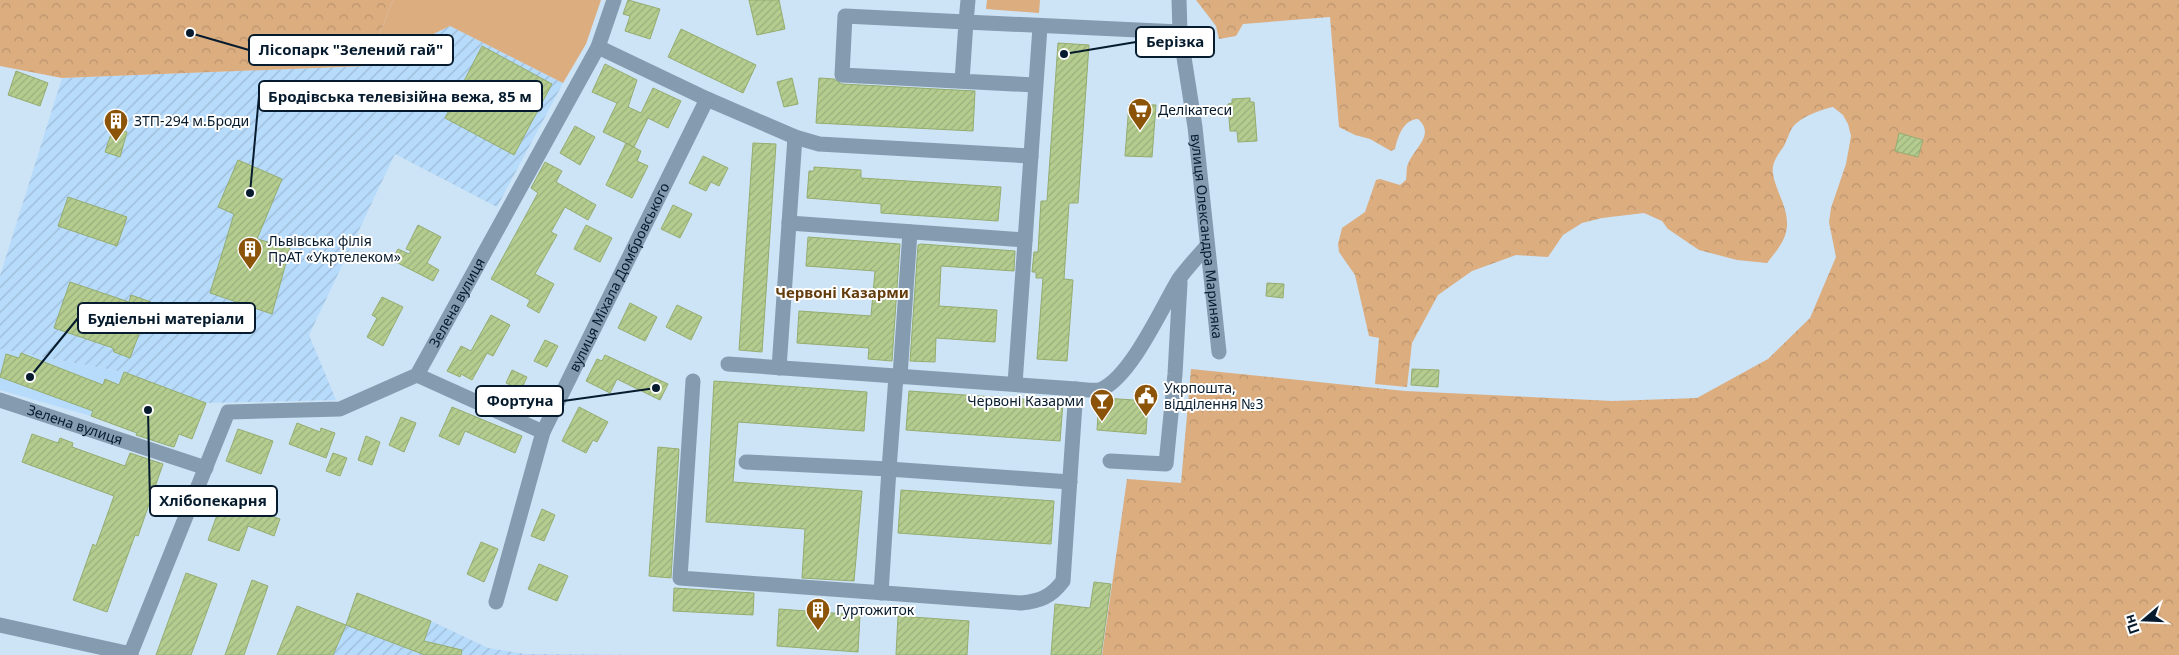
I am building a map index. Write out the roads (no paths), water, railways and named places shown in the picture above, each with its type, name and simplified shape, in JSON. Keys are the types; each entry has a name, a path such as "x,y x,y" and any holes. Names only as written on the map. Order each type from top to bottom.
{"street":[{"name":"Зелена вулиця","path":"417,375 598,47 614,0"},
{"path":"962,82 968,0"},
{"name":"вулиця Олександра Мариняка","path":"1179,0 1180,32 1195,127 1206,247 1219,352"},
{"path":"1035,85 842,75 845,16 1180,32"},
{"path":"1015,384 1040,26"},
{"path":"598,47 707,99 795,137 819,144 1031,156"},
{"name":"вулиця Міхала Домбровського","path":"496,602 543,432 707,99"},
{"path":"779,368 795,137"},
{"path":"789,223 1025,240"},
{"path":"880,593 910,232"},
{"path":"728,364 1076,389 1101,389 1115,378 1132,358 1155,324 1180,278 1206,247"},
{"path":"1110,461 1166,464 1175,374 1180,278"},
{"path":"0,625 130,655 228,412 340,409 417,375 543,432"},
{"path":"693,381 680,578 1020,602 1040,600 1051,595 1063,581 1076,389"},
{"name":"Зелена вулиця","path":"0,400 206,468"},
{"path":"746,462 889,469 1070,482"}],"place":[{"name":"Лісопарк \"Зелений гай\"","path":"190,33"},
{"name":"Берізка","path":"1064,54"},
{"name":"Делікатеси","path":"1140,131"},
{"name":"ЗТП-294 м.Броди","path":"116,142"},
{"name":"Бродівська телевізійна вежа, 85 м","path":"250,193"},
{"name":"Львівська філія ПрАТ «Укртелеком»","path":"250,270"},
{"name":"Будіельні матеріали","path":"30,377"},
{"name":"Фортуна","path":"656,388"},
{"name":"Хлібопекарня","path":"148,410"},
{"name":"Укрпошта, відділення №3","path":"1146,417"},
{"name":"Червоні Казарми","path":"1102,422"},
{"name":"Гуртожиток","path":"818,631"}],"district":[{"name":"Червоні Казарми","path":"842,293"}]}
